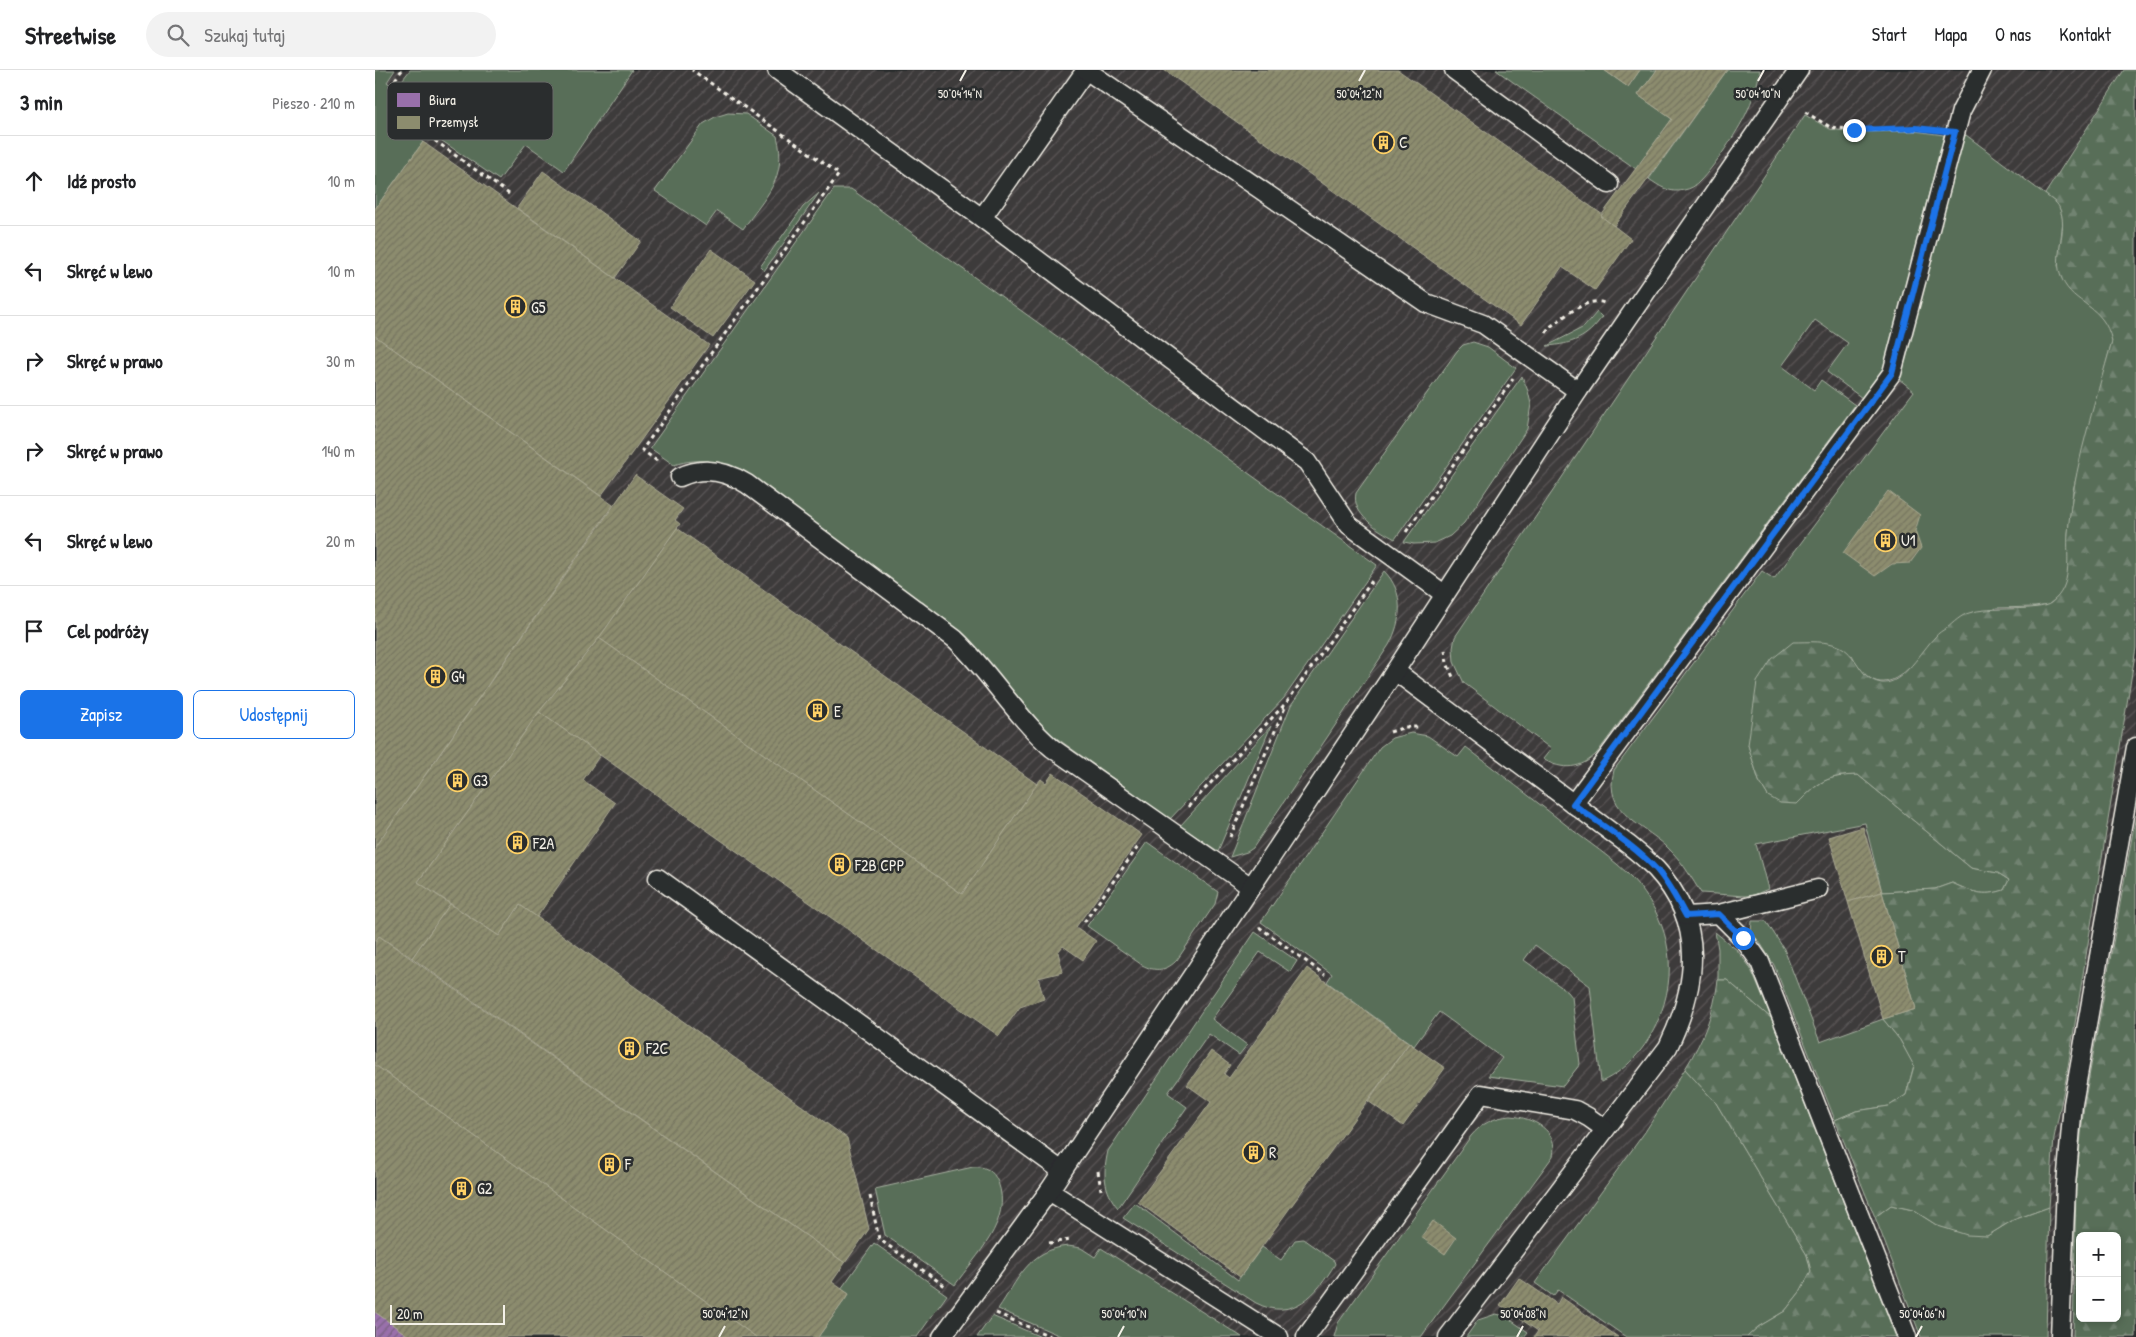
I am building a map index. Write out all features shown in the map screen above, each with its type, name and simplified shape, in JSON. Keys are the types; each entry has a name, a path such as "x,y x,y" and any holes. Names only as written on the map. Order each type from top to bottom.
{"lane":[{"path":"777,70 982,218 1307,462 1349,525 1444,594"},
{"path":"982,218 1086,70 1425,304 1483,324 1578,391"},
{"path":"1454,70 1609,184"},
{"path":"942,1337 1049,1191 1395,671 1578,391 1799,70"},
{"path":"1573,804 1892,373 1961,111 1982,70"},
{"path":"680,477 695,472 715,471 735,477 747,484 955,638 1037,734 1052,748 1251,887"},
{"path":"1395,671 1630,846 1656,870 1674,893 1686,916 1692,939 1693,970 1681,1020 1668,1047 1448,1337"},
{"path":"2060,1337 2066,1185 2073,1104 2136,747"},
{"path":"658,878 1062,1171"},
{"path":"1686,916 1719,914 1818,889"},
{"path":"1719,914 1743,938 1760,962 1907,1337"},
{"path":"1307,1337 1481,1094 1575,1110 1588,1116 1605,1129"},
{"path":"1049,1191 1279,1337"}],"path":[{"path":"395,82 394,81 402,70"},
{"path":"680,477 642,450 839,174 692,70"},
{"path":"1801,109 1830,126 1838,128 1854,130 1915,128 1955,132"},
{"path":"434,140 509,194"},
{"path":"1219,864 1287,702"},
{"path":"1084,922 1141,841"},
{"path":"989,1310 1052,1337"}],"shaded area":[{"path":"375,70 2136,70 2136,1337 375,1337"}],"green space":[{"path":"375,70 395,70 387,82 387,140 420,140 423,142 375,209"},
{"path":"410,70 632,70 564,171 526,144 499,180 441,140 553,140 553,82 407,82 403,79"},
{"path":"1496,70 1604,70 1628,87 1640,70 1657,70 1638,95 1672,119 1636,169"},
{"path":"1727,70 1760,70 1746,114 1725,149 1695,186 1679,191 1665,189 1649,179"},
{"path":"2124,70 2136,70 2136,648 2066,1079 2054,1138 2049,1207 2013,1220 1987,1236 1967,1235 1938,1226 1913,1210 1891,1205 1875,1217 1835,1120 1856,1111 1889,1106 1906,1095 1914,1066 1900,1040 1883,1019 1916,1009 1882,892 1935,889 1952,883 1972,891 1990,893 2004,890 2009,880 1998,873 1971,868 1858,775 1838,777 1824,781 1797,804 1780,803 1768,796 1759,781 1748,745 1757,682 1772,659 1793,642 1824,642 1841,647 1852,656 1869,678 1882,683 1890,682 1905,673 1938,634 1963,615 1978,611 2045,606 2058,596 2063,588 2066,580 2068,533 2075,484 2085,436 2112,341 2102,319 2067,288 2062,279 2058,262 2063,225 2062,216 2058,205 2045,194"},
{"path":"728,113 746,114 777,136 780,151 777,175 772,186 743,229 717,211 706,226 655,191 703,124 715,117"},
{"path":"1805,115 1830,129 1853,132 1915,131 1944,135 1884,367 1862,398 1827,372 1848,343 1815,320 1782,366 1814,390 1821,380 1855,405 1597,753 1578,765 1564,767 1550,763 1543,759 1551,749 1464,683 1454,662 1453,648 1455,637"},
{"path":"1966,135 2059,205 2063,220 2058,266 2075,295 2100,315 2109,327 2112,341 2073,490 2068,534 2069,569 2066,583 2060,595 2048,605 1996,608 1892,680 1884,682 1870,678 1864,673 1852,655 1748,745 1759,781 1768,796 1797,804 1824,781 1838,777 1858,775 1971,868 1998,873 2009,880 2004,890 1990,893 1972,891 1952,883 1935,889 1882,892 1865,823 1756,844 1768,889 1754,895 1745,896 1701,893 1672,852 1620,809 1614,798 1612,786 1614,770 1762,571 1774,579 1914,391 1899,379 1962,139"},
{"path":"834,189 851,189 1377,565 1284,698 1170,819 1048,732 968,638 750,477 723,464 713,462 694,461 674,465 650,448"},
{"path":"819,193 764,271 760,267 803,207"},
{"path":"1597,312 1602,317 1585,335 1564,344 1547,346 1584,327"},
{"path":"1473,342 1488,347 1516,368 1395,539 1367,521 1358,508 1356,493 1457,351 1463,345"},
{"path":"1522,376 1531,404 1527,429 1464,523 1450,536 1435,543 1414,544 1404,542"},
{"path":"1384,571 1391,579 1395,588 1399,607 1397,626 1389,645 1253,848 1247,852 1230,857 1291,705"},
{"path":"1271,726 1218,851 1180,826"},
{"path":"1411,733 1428,736 1458,757 1466,747 1617,864 1633,879 1654,909 1662,925 1667,942 1669,977 1666,995 1661,1013 1645,1044 1630,1062 1612,1076 1601,1082 1590,986 1535,945 1524,960 1568,992 1572,997 1580,1064 1563,1086 1488,1076 1502,1058 1439,1012 1414,1046 1327,982 1332,974 1261,922 1380,747 1392,738"},
{"path":"2136,815 2136,1337 2073,1337 2076,1185 2084,1105"},
{"path":"1147,842 1218,892 1215,904 1177,960 1173,964 1161,969 1152,969 1142,965 1087,926"},
{"path":"1752,921 1766,921 1784,949 1820,1042 1883,1019 1900,1040 1914,1065 1906,1095 1889,1106 1856,1111 1835,1120 1774,965 1759,941 1751,933"},
{"path":"1255,932 1297,961 1290,972 1260,952 1212,1019 1247,1045 1239,1055 1209,1034 1168,1093 1187,1107 1118,1208 1109,1195 1105,1181 1108,1151"},
{"path":"1715,932 1737,950 1750,967 1772,1019 1727,980 1718,980 1718,949"},
{"path":"1718,980 1727,980 1772,1019 1896,1337 1747,1337 1758,1327 1785,1311 1800,1292 1811,1271 1807,1255 1716,1103 1685,1069 1707,1026 1714,1004"},
{"path":"1685,1069 1716,1103 1807,1255 1811,1271 1800,1292 1785,1311 1758,1327 1747,1337 1626,1337 1558,1290 1553,1296 1535,1283 1645,1132"},
{"path":"1511,1116 1528,1119 1543,1127 1552,1139 1554,1147 1553,1156 1421,1337 1334,1337 1338,1323 1471,1136 1488,1122"},
{"path":"973,1167 981,1167 994,1174 1001,1196 1001,1210 997,1224 990,1237 955,1285 885,1235 875,1189"},
{"path":"1135,1203 1238,1280 1262,1247 1281,1260 1295,1240 1303,1239 1334,1261 1335,1264 1312,1295 1303,1302 1293,1307 1269,1308 1256,1303 1123,1218"},
{"path":"1891,1205 1913,1210 1938,1226 1987,1236 2013,1220 2049,1207 2046,1337 1921,1337 1875,1217"},
{"path":"874,1243 947,1295 917,1337 818,1337 849,1294 841,1289"},
{"path":"1068,1246 1081,1248 1095,1257 1101,1248 1242,1337 1063,1337 998,1309 1025,1268 1043,1253"},
{"path":"1496,1314 1505,1316 1528,1332 1524,1337 1466,1337 1478,1320"},
{"path":"992,1316 1041,1337 977,1337"}],"building: Biura":[{"path":"375,1312 410,1337 375,1337"}],"building: Przemysł":[{"name":"C","path":"1164,70 1398,70 1603,215 1601,216 1631,239 1595,290 1562,267 1521,325"},
{"path":"1604,70 1640,70 1628,87"},
{"path":"1657,70 1727,70 1614,226 1601,216 1672,119 1638,95"},
{"name":"G5","path":"423,142 709,345 601,496 375,336 375,209"},
{"path":"543,171 641,241 615,278 517,208"},
{"path":"711,249 755,280 713,338 670,307"},
{"name":"G4","path":"375,336 613,505 375,847"},
{"name":"G3","path":"635,475 683,509 675,520 680,524 599,638 539,712 418,882 450,904 412,958 379,936 375,942 375,847"},
{"name":"U1","path":"1888,491 1920,515 1915,531 1921,548 1910,563 1892,564 1875,576 1843,553"},
{"name":"E","path":"677,528 1037,784 962,894 599,638"},
{"name":"F2B CPP","path":"599,638 962,894 1037,784 1041,779 1046,783 1053,773 1142,835 1076,927 1096,941 1083,960 1063,946 1058,952 1063,972 1038,978 1044,999 1020,1007 999,1036 539,712"},
{"name":"F2A","path":"539,712 600,755 583,780 615,803 537,917 520,905 499,936 418,882"},
{"path":"1863,827 1882,892 1848,902 1829,837"},
{"name":"T","path":"1882,892 1916,1009 1883,1019 1848,902"},
{"name":"F2C","path":"450,904 499,936 520,905 847,1138 869,1229 845,1263 412,958"},
{"name":"F","path":"379,936 845,1263 832,1282 849,1294 818,1337 756,1337 375,1065 375,942"},
{"name":"R","path":"1307,968 1409,1043 1240,1277 1138,1202 1211,1102 1187,1085 1211,1051 1230,1065 1224,1074 1229,1078"},
{"path":"1409,1043 1445,1068 1403,1126 1368,1101"},
{"name":"G2","path":"375,1065 756,1337 410,1337 375,1312"},
{"path":"1433,1221 1456,1238 1445,1254 1421,1237"},
{"path":"1519,1278 1557,1304 1561,1297 1618,1337 1534,1337 1538,1331 1500,1305"}],"place":[{"name":"C","path":"1383,142"},
{"name":"G5","path":"515,307"},
{"name":"U1","path":"1885,540"},
{"name":"G4","path":"435,676"},
{"name":"E","path":"818,711"},
{"name":"G3","path":"457,780"},
{"name":"F2A","path":"517,843"},
{"name":"F2B CPP","path":"839,865"},
{"name":"T","path":"1882,956"},
{"name":"F2C","path":"630,1048"},
{"name":"R","path":"1253,1152"},
{"name":"F","path":"609,1164"},
{"name":"G2","path":"461,1188"}],"route":[{"path":"1743,938 1719,914 1686,916 1674,893 1656,870 1630,846 1573,804 1892,373 1955,132 1915,128 1854,130"}]}
